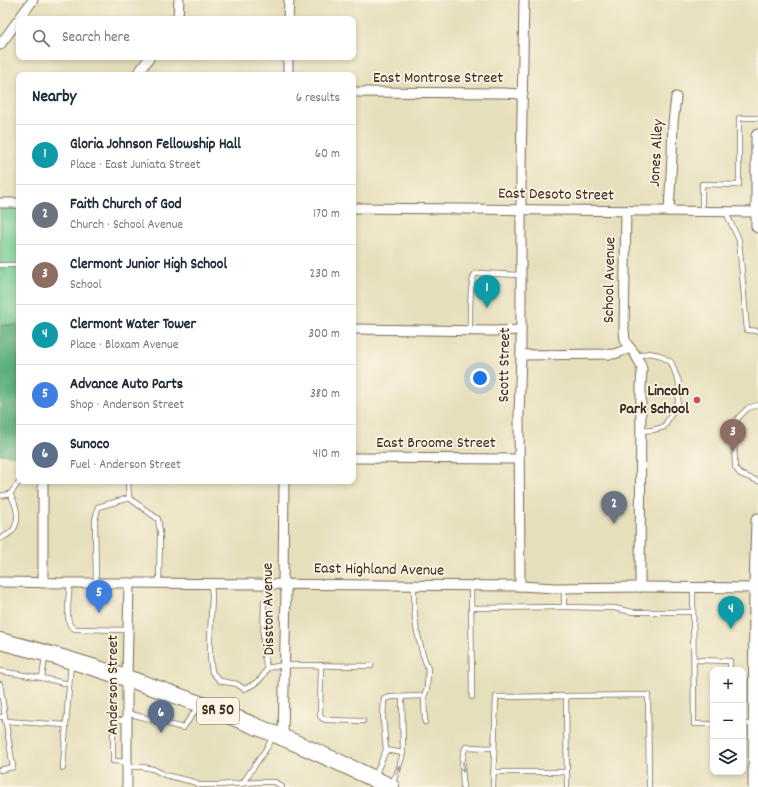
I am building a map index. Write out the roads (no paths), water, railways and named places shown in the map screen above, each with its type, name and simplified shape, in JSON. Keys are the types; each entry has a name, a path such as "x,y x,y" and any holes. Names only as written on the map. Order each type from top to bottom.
{"highway":[{"name":"SR 50","path":"0,641 71,660 200,704 321,754 391,787"}],"street":[{"path":"21,16 33,0"},
{"path":"178,16 179,0"},
{"path":"288,16 289,0"},
{"name":"Scott Street","path":"520,586 521,209 524,0"},
{"path":"0,45 16,23"},
{"path":"139,72 148,60"},
{"path":"288,60 288,72"},
{"name":"East Montrose Street","path":"356,92 523,94"},
{"name":"Jones Alley","path":"669,211 673,123 676,97"},
{"path":"758,136 758,226"},
{"path":"0,202 16,203"},
{"name":"East Desoto Street","path":"356,208 758,212"},
{"name":"School Avenue","path":"626,211 624,330 625,340 630,348"},
{"path":"356,329 521,330"},
{"path":"521,355 614,354 630,348 637,356 642,368 640,587"},
{"name":"East Broome Street","path":"356,458 520,459"},
{"path":"43,484 44,583"},
{"name":"Disston Avenue","path":"279,736 284,664 286,592 283,584 284,484"},
{"path":"755,787 749,724 757,588 758,520"},
{"name":"East Highland Avenue","path":"0,582 520,586 564,588 757,588"},
{"name":"Anderson Street","path":"127,787 129,583"}],"lane":[{"path":"702,212 702,184 739,185 739,118 758,118"},
{"path":"727,212 739,240 747,330 758,331"},
{"path":"0,265 16,265"},
{"path":"470,330 472,277 479,273 521,275"},
{"path":"637,356 649,353 659,355 671,362 679,382 678,402 664,427 654,430 641,431"},
{"path":"758,405 748,408 738,418 735,424 734,438 735,468 740,474 758,481"},
{"path":"0,496 10,494 18,484"},
{"path":"128,484 129,498"},
{"path":"0,539 14,530 17,515 16,504 10,494"},
{"path":"96,583 95,521 98,507 129,498"},
{"path":"129,498 158,519 160,532 159,584"},
{"path":"70,583 68,617 71,627 75,629 128,630"},
{"path":"211,584 210,657 212,672 220,681 237,684 244,689 253,685 263,677 267,668 263,651 264,602"},
{"path":"414,585 416,627 428,669 427,689 424,696 425,722"},
{"path":"471,586 472,697"},
{"path":"693,587 694,724 710,724"},
{"path":"564,588 564,607"},
{"path":"471,608 564,607 614,608 633,612 693,612"},
{"path":"42,678 46,653"},
{"path":"63,768 71,660"},
{"path":"694,660 730,661 730,667"},
{"path":"267,668 284,664 372,666"},
{"path":"321,665 320,716 327,720 363,721"},
{"path":"0,671 69,684"},
{"path":"0,684 3,718 13,767 0,770"},
{"path":"493,787 496,697 648,695 649,787"},
{"path":"374,778 386,750 382,719 384,699 391,697 424,696"},
{"path":"566,696 567,787"},
{"path":"391,787 398,771 403,753 402,697"},
{"path":"200,704 183,728 127,716 113,720 112,761 153,769 165,775 194,782 198,785 274,782 282,787"},
{"path":"3,718 66,725"},
{"path":"242,784 266,749 279,736"},
{"path":"463,787 462,765 464,750 466,747 494,748"},
{"path":"386,750 403,753"},
{"path":"494,772 567,772"}],"place":[{"name":"Gloria Johnson Fellowship Hall","path":"487,308"},
{"name":"Lincoln Park School","path":"697,400"},
{"name":"Clermont Junior High School","path":"733,452"},
{"name":"Faith Church of God","path":"614,524"},
{"name":"Advance Auto Parts","path":"99,613"},
{"name":"Clermont Water Tower","path":"731,629"},
{"name":"Sunoco","path":"161,733"}]}
